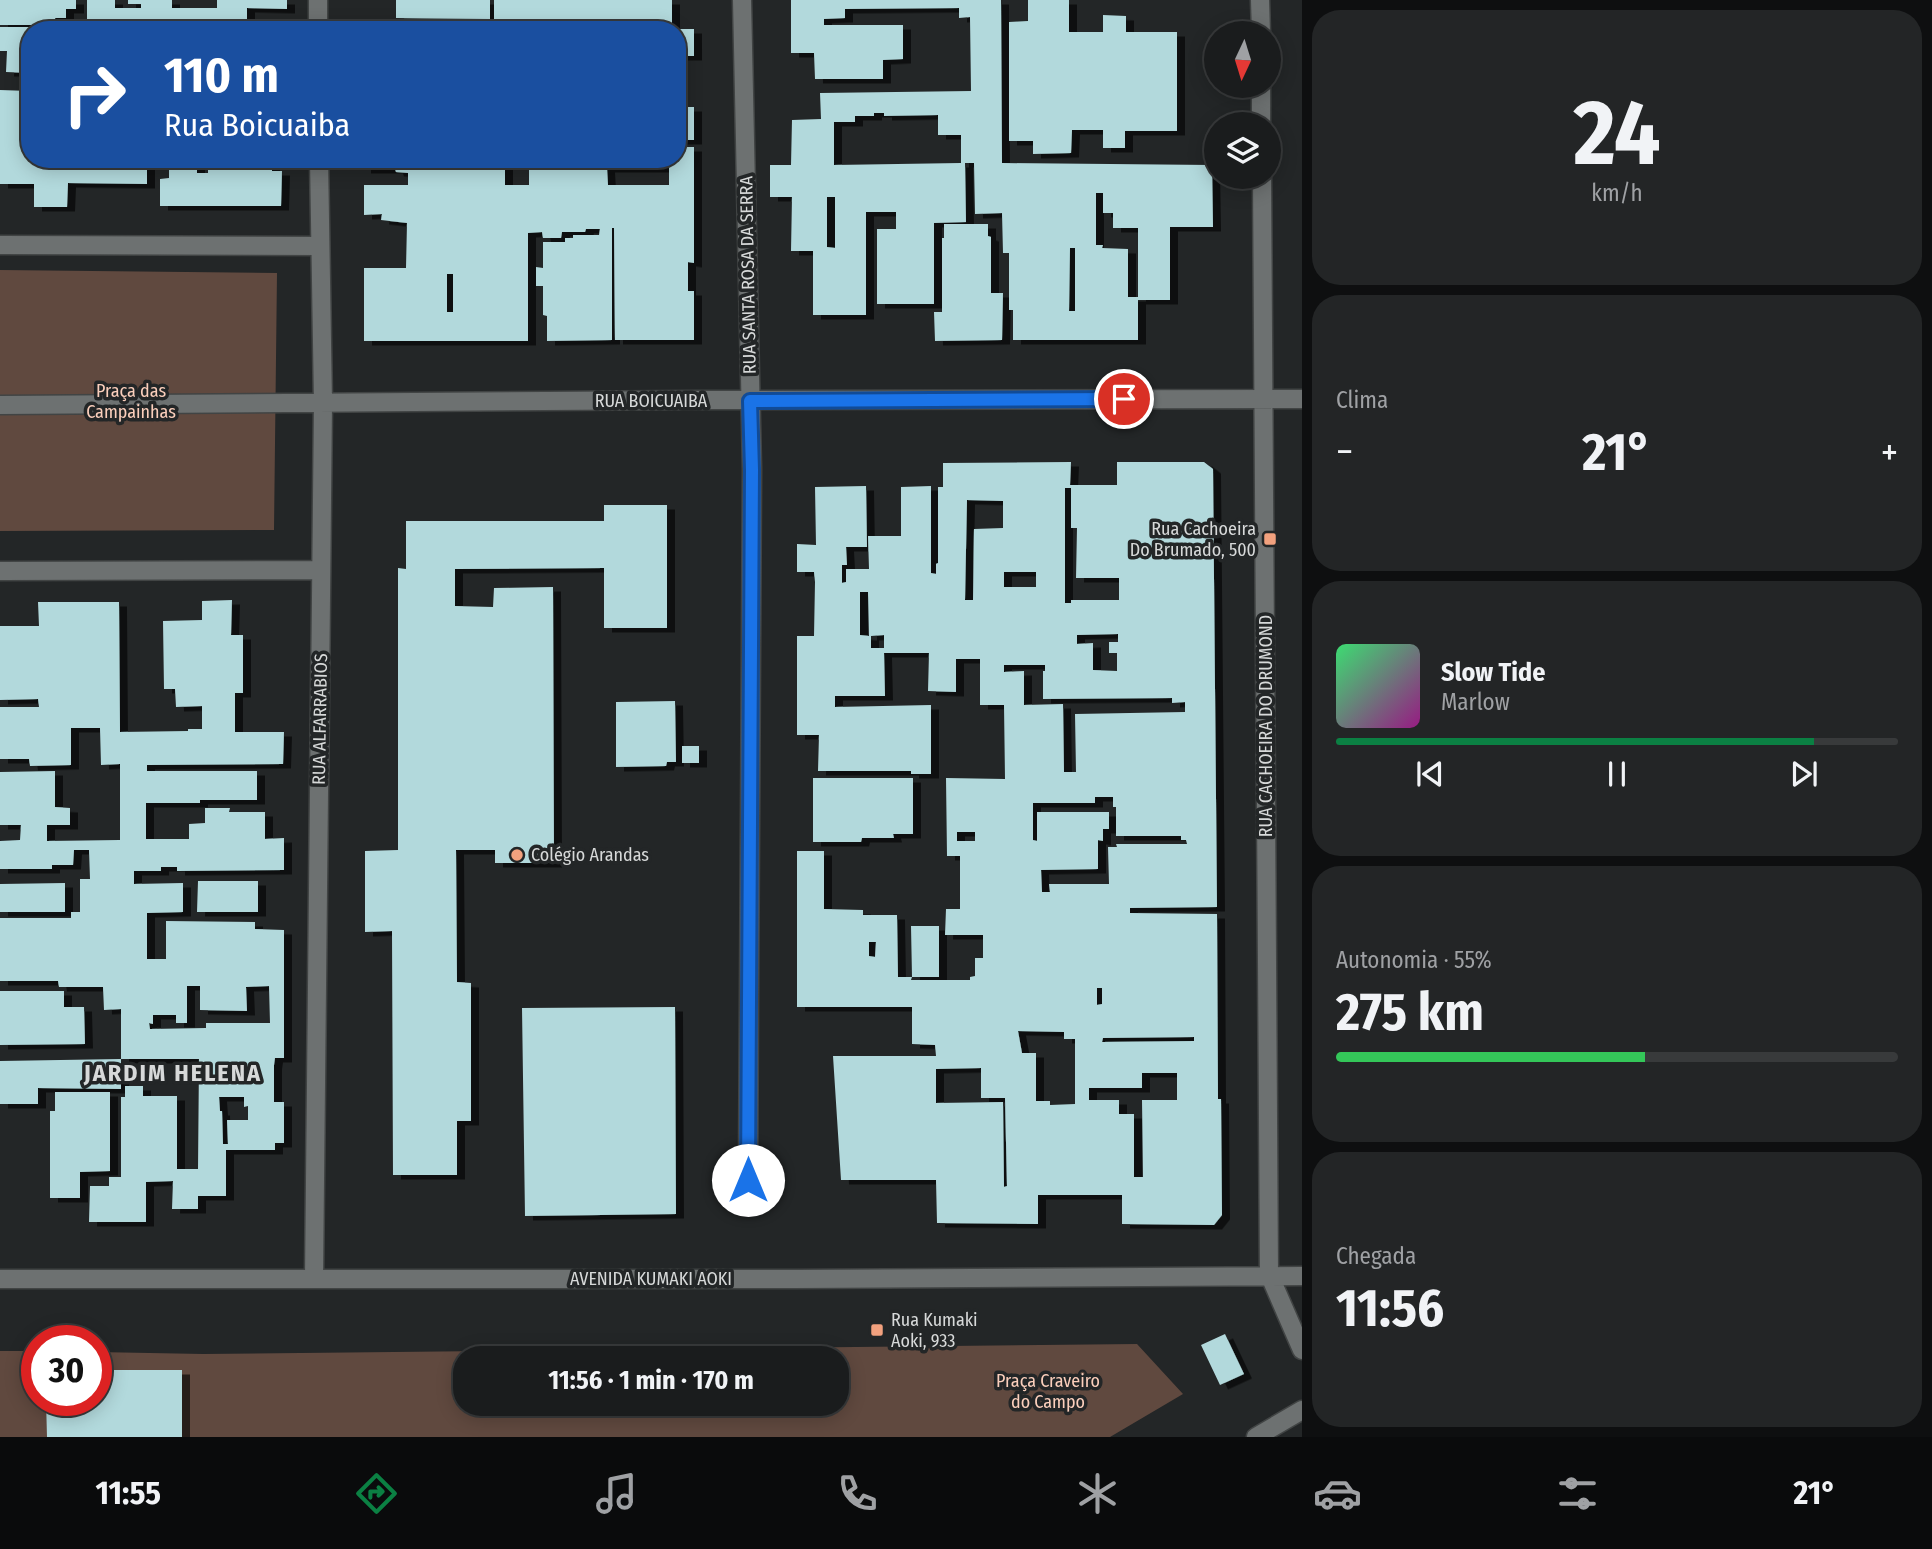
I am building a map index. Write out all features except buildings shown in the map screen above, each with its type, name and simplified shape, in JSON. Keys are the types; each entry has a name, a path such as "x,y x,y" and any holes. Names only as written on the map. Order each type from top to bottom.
{"street":[{"path":"318,0 318,21"},
{"name":"RUA SANTA ROSA DA SERRA","path":"742,0 752,470 748,1180"},
{"path":"1260,0 1261,21"},
{"name":"RUA ALFARRABIOS","path":"314,1279 323,402 319,168"},
{"name":"RUA CACHOEIRA DO DRUMOND","path":"1262,189 1269,1274"},
{"path":"0,245 320,246"},
{"name":"RUA BOICUAIBA","path":"0,405 1302,399"},
{"path":"0,571 321,570"},
{"path":"1269,1274 1302,1350"},
{"name":"AVENIDA KUMAKI AOKI","path":"0,1279 1302,1276"},
{"path":"1256,1437 1302,1410"}],"green space":[{"name":"Praça das Campainhas","path":"0,270 277,273 274,530 0,531"},
{"name":"Praça Craveiro do Campo","path":"1137,1344 1183,1394 1110,1437 0,1437 0,1351 21,1351 21,1416 112,1416 112,1352 453,1351 453,1416 849,1416 849,1347"}],"place":[{"name":"Rua Cachoeira Do Brumado, 500","path":"1270,539"},
{"name":"Colégio Arandas","path":"517,855"},
{"name":"Rua Kumaki Aoki, 933","path":"877,1330"}],"district":[{"name":"JARDIM HELENA","path":"173,1073"}],"route":[{"path":"748,1180 752,470 750,401 1124,399"}]}
